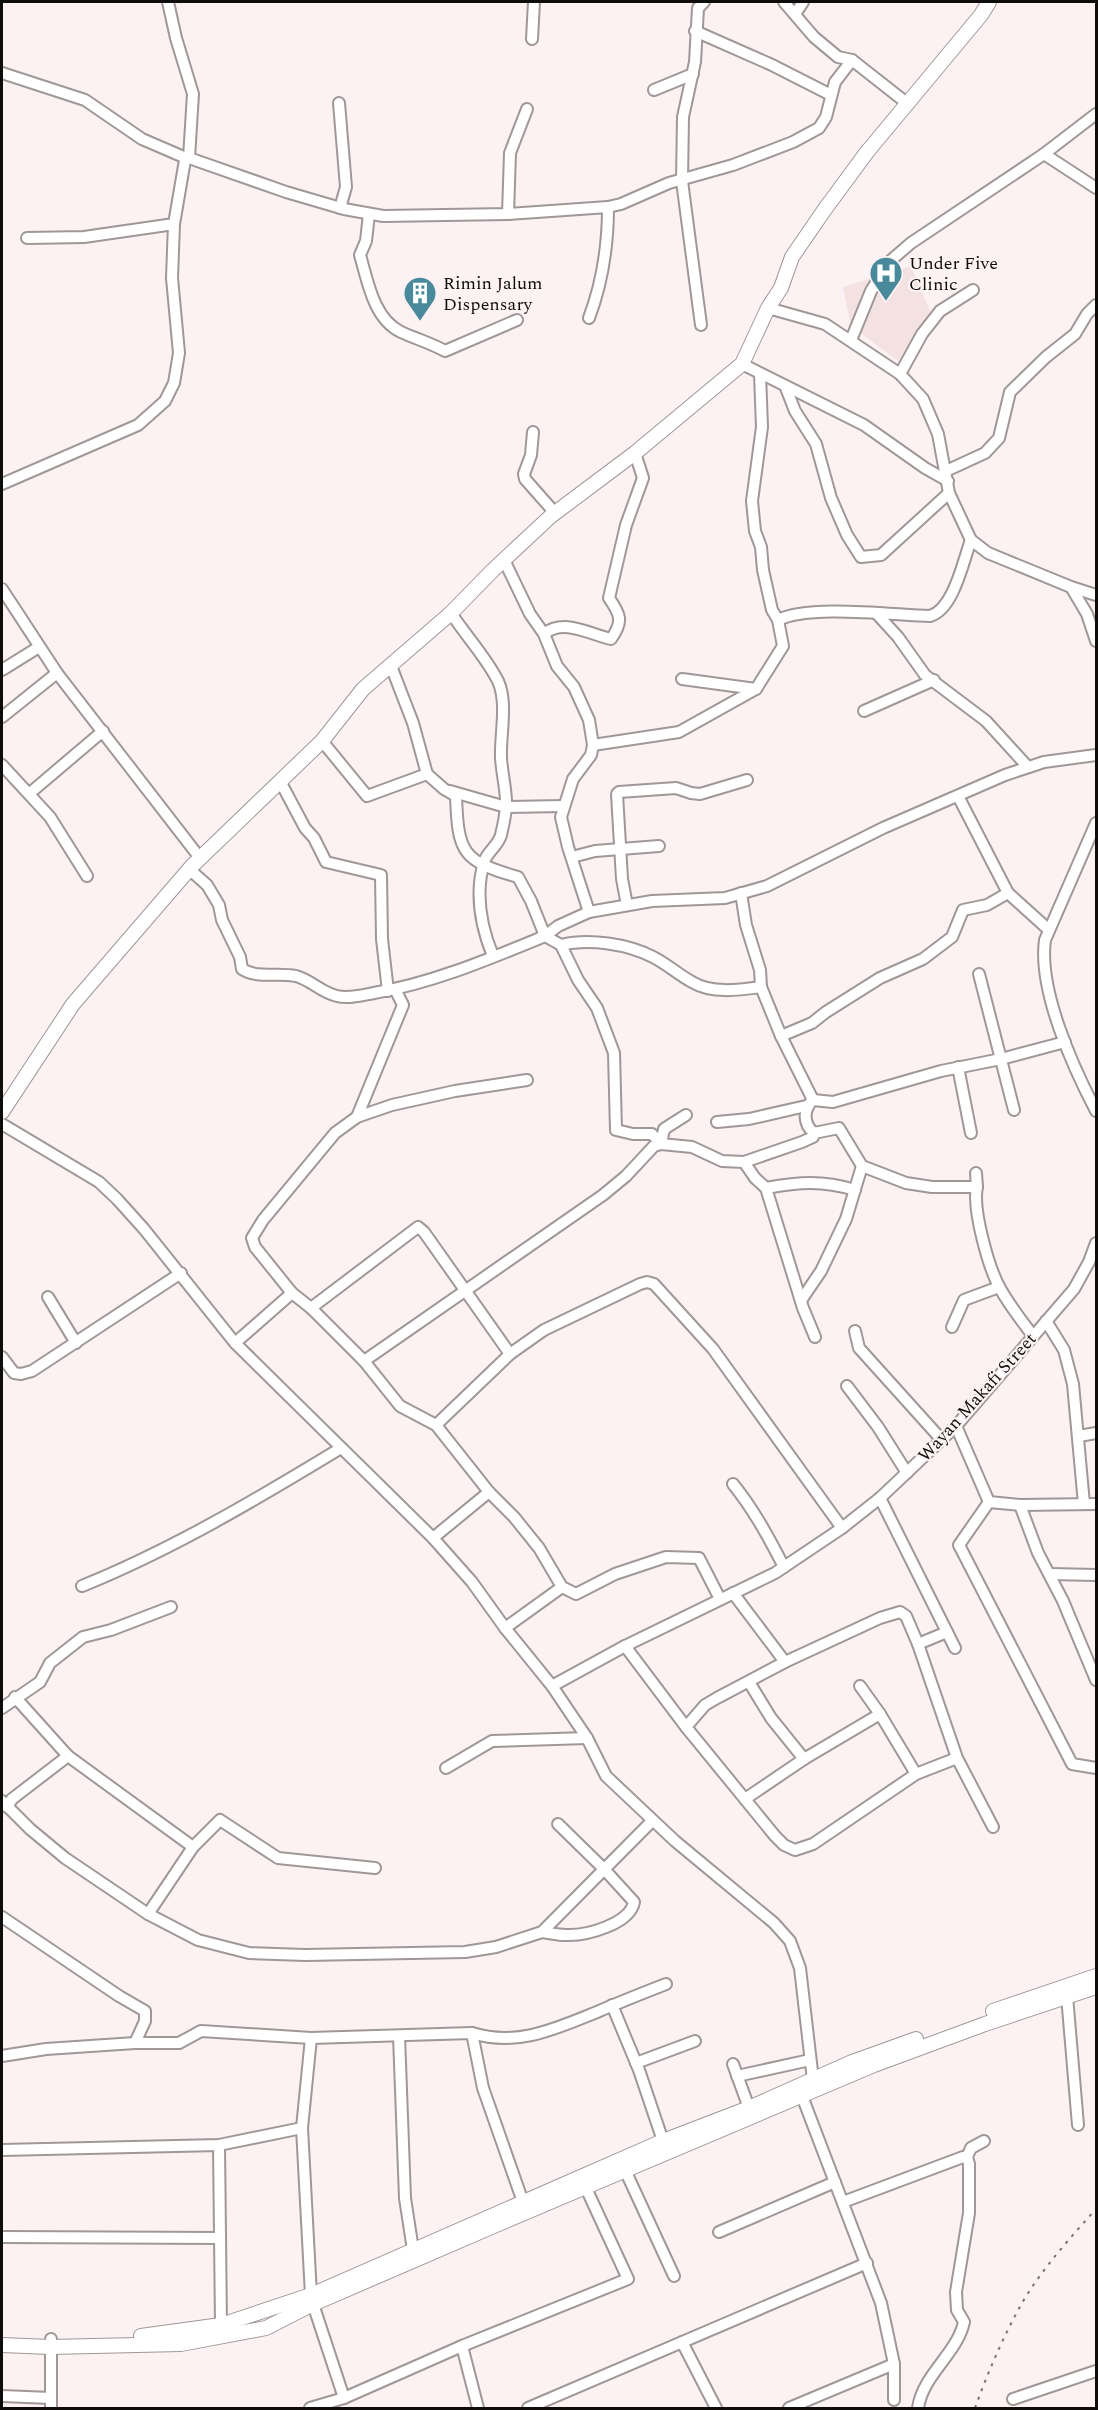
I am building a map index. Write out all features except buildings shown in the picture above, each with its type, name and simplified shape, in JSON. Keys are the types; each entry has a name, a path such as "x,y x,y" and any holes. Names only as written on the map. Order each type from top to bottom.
{"street":[{"path":"2,484 138,425 165,400 174,383 179,353 172,278 174,224 187,158 193,94 168,2"},
{"path":"532,39 534,2"},
{"path":"701,325 682,181 683,117 695,62 698,8 704,2"},
{"path":"784,2 814,37 838,57 852,60 908,105"},
{"path":"795,14 803,2"},
{"path":"2,1112 73,1005 189,869 322,741 363,689 451,614 504,560 555,513 635,453 742,364 768,308 781,288 792,258 825,209 867,152 981,15 988,2"},
{"path":"695,31 831,94"},
{"path":"2,73 85,100 142,139 187,158 286,192 369,214 439,216 608,207 621,204 669,183 753,158 793,142 819,128 826,117 835,82 852,60"},
{"path":"654,90 693,74"},
{"path":"339,103 346,187 340,208"},
{"path":"508,214 510,153 527,109"},
{"path":"851,340 871,291 890,262 911,243 1044,154 1096,114"},
{"path":"1044,154 1096,188"},
{"path":"589,318 602,284 608,233 608,207"},
{"path":"369,214 366,241 360,255 384,320 399,331 445,351 517,320"},
{"path":"27,238 84,237 174,224"},
{"path":"900,374 922,334 940,311 973,290"},
{"path":"786,388 795,411 816,444 831,498 847,535 861,556 881,555 948,482 985,453 999,438 1010,392 1046,357 1075,334 1087,314 1096,305"},
{"path":"768,308 825,324 900,374 923,399 938,434 948,482 971,540 988,553 1096,595"},
{"path":"742,364 864,425 948,482"},
{"path":"593,745 679,732 756,689 783,646 763,570 752,501 762,427 760,374"},
{"path":"533,432 531,455 524,474 525,479 555,513"},
{"path":"544,634 552,628 562,626 612,639 618,629 620,614 609,598 626,525 643,478 635,453"},
{"path":"778,620 817,612 930,616 938,614 951,598 971,540"},
{"path":"504,560 530,614 544,634 557,666 574,687 589,720 593,745 591,754 573,779 561,817 589,912"},
{"path":"1071,587 1087,614 1096,641"},
{"path":"2,589 57,673 200,858"},
{"path":"451,614 482,654 503,696 501,757 506,807 500,838 484,860 479,891 480,911 486,940 493,956"},
{"path":"877,614 925,675 986,721 1028,767"},
{"path":"2,670 39,647"},
{"path":"391,666 413,723 427,774 456,796 457,827 462,848 483,867 518,877 531,901 544,936 561,945 584,942 627,948 651,955 692,982 708,988 732,990 761,987"},
{"path":"2,717 57,673"},
{"path":"682,679 756,689"},
{"path":"864,711 934,680"},
{"path":"30,793 103,732"},
{"path":"322,741 367,796 427,774"},
{"path":"189,869 207,885 219,905 222,920 240,957 242,969 251,975 296,976 339,997 392,990 450,974 544,936 558,926 589,912 652,901 725,898 767,886 883,828 1005,775 1044,762 1096,755"},
{"path":"2,765 50,817 87,876"},
{"path":"627,905 619,848 617,794 676,788 700,794 747,780"},
{"path":"280,781 305,828 315,838 326,862 381,875 382,939 392,990 403,1005 357,1116"},
{"path":"444,789 506,807 563,806"},
{"path":"958,796 1008,893 1049,930"},
{"path":"1096,823 1049,930 1043,954 1047,981 1065,1042 1096,1111"},
{"path":"572,857 619,848 659,846"},
{"path":"741,893 746,925 760,970 761,987 810,1103 807,1120 810,1130 814,1133"},
{"path":"781,1036 812,1023 880,978 923,959 952,937 963,910 987,904 1008,893"},
{"path":"561,945 578,980 597,1008 614,1053 616,1130 633,1134 652,1134 661,1144"},
{"path":"979,974 1014,1110"},
{"path":"717,1122 748,1119 810,1103 833,1102 958,1067 1065,1042"},
{"path":"958,1067 971,1133"},
{"path":"527,1080 455,1091 392,1105 357,1116 335,1133 253,1234 255,1247 292,1293 311,1308 364,1361 400,1406 436,1425 489,1492 514,1517 539,1548 562,1587 576,1594 615,1574 666,1557 699,1558 720,1599"},
{"path":"661,1144 664,1129 686,1115"},
{"path":"2,1124 99,1182 144,1228 235,1343 433,1538 472,1582 504,1628 552,1686 587,1738 606,1776 652,1821 774,1923 790,1941 800,1968 813,2080"},
{"path":"364,1361 603,1194 626,1176 654,1146 661,1144 692,1147 722,1161 744,1162 802,1142 813,1137 814,1133 839,1128 862,1166 906,1183 977,1187"},
{"path":"744,1162 754,1178 766,1188 815,1337"},
{"path":"801,1299 820,1271 846,1219 862,1166"},
{"path":"976,1173 975,1195 981,1234 999,1287 1033,1336"},
{"path":"766,1188 798,1183 831,1183 855,1190"},
{"path":"311,1308 418,1227 424,1232 510,1354"},
{"name":"Wayan Makafi Street","path":"552,1686 625,1646 784,1568 842,1528 880,1498 956,1426 1074,1289 1093,1263 1096,1244"},
{"path":"2,1357 14,1373 26,1373 76,1343 181,1273"},
{"path":"436,1425 510,1354 554,1323 647,1282 654,1284 713,1349 842,1528"},
{"path":"952,1327 964,1300 999,1287"},
{"path":"235,1343 292,1293"},
{"path":"48,1297 76,1343"},
{"path":"1046,1321 1064,1350 1073,1384 1084,1504"},
{"path":"855,1331 859,1348 941,1439"},
{"path":"847,1386 878,1427 907,1473"},
{"path":"956,1426 989,1502"},
{"path":"1079,1436 1096,1433"},
{"path":"82,1586 129,1567 234,1512 341,1448"},
{"path":"733,1484 764,1529 784,1568"},
{"path":"433,1538 489,1492"},
{"path":"880,1498 955,1648"},
{"path":"989,1502 1020,1505 1096,1504"},
{"path":"989,1502 959,1545 1072,1764 1096,1768"},
{"path":"1020,1505 1038,1553 1050,1574 1096,1680"},
{"path":"1050,1574 1096,1575"},
{"path":"504,1628 562,1587"},
{"path":"733,1593 785,1662"},
{"path":"2,1708 40,1682 50,1662 83,1637 111,1630 171,1607"},
{"path":"686,1727 705,1705 785,1662 894,1612 900,1612 906,1616 918,1644 957,1758 993,1827"},
{"path":"918,1644 947,1632"},
{"path":"625,1646 686,1727 745,1799 784,1845 795,1850 813,1844 916,1774 957,1758"},
{"path":"749,1682 771,1718 804,1759"},
{"path":"860,1686 880,1714 916,1774"},
{"path":"15,1697 68,1756 193,1847"},
{"path":"745,1799 804,1759 880,1714"},
{"path":"446,1768 492,1741 587,1738"},
{"path":"68,1756 4,1804 65,1858 148,1914 198,1940 249,1953 294,1955 465,1952 496,1947 542,1932 568,1935 614,1925 630,1912 634,1902 558,1824"},
{"path":"148,1914 193,1847 220,1820 278,1858 375,1868"},
{"path":"542,1932 652,1821"},
{"path":"2,1917 118,1996 145,2011 146,2021 135,2043"},
{"path":"2,2338 51,2343 155,2336 221,2325 312,2299 586,2188 964,2027 1096,1976"},
{"path":"2,2056 46,2049 135,2043 179,2043 201,2031 311,2038 471,2033 486,2038 511,2040 543,2034 666,1984"},
{"path":"2,2344 181,2344 266,2328 312,2299 413,2250 852,2062 1096,1987"},
{"path":"1067,1996 1078,2125"},
{"path":"612,2005 636,2063 663,2141"},
{"path":"471,2033 483,2088 523,2202"},
{"path":"399,2036 405,2198 413,2250"},
{"path":"311,2038 302,2128 312,2299 344,2398"},
{"path":"636,2063 695,2041"},
{"path":"737,2076 810,2060"},
{"path":"733,2064 749,2108"},
{"path":"802,2096 881,2303 894,2364 894,2400"},
{"path":"2,2150 219,2145 302,2128"},
{"path":"918,2409 922,2393 933,2372 958,2339 964,2322 957,2310 956,2292 969,2213 967,2157 971,2148 984,2141"},
{"path":"219,2145 221,2325"},
{"path":"843,2202 967,2157"},
{"path":"625,2170 674,2276"},
{"path":"719,2232 835,2182"},
{"path":"310,2409 344,2398 462,2346 628,2279 586,2188"},
{"path":"2,2237 220,2238"},
{"path":"528,2409 867,2263"},
{"path":"682,2342 717,2409"},
{"path":"2,2396 51,2403 51,2343"},
{"path":"462,2346 478,2409"},
{"path":"789,2409 894,2364"},
{"path":"1013,2399 1096,2371"}],"shaded area":[{"name":"Under Five Clinic","path":"911,266 933,318 906,367 851,326 843,287"}],"railway":[{"path":"975,2408 996,2355 1022,2303 1047,2266 1096,2209"}],"place":[{"name":"Under Five Clinic","path":"886,302"},
{"name":"Rimin Jalum Dispensary","path":"420,322"}]}
